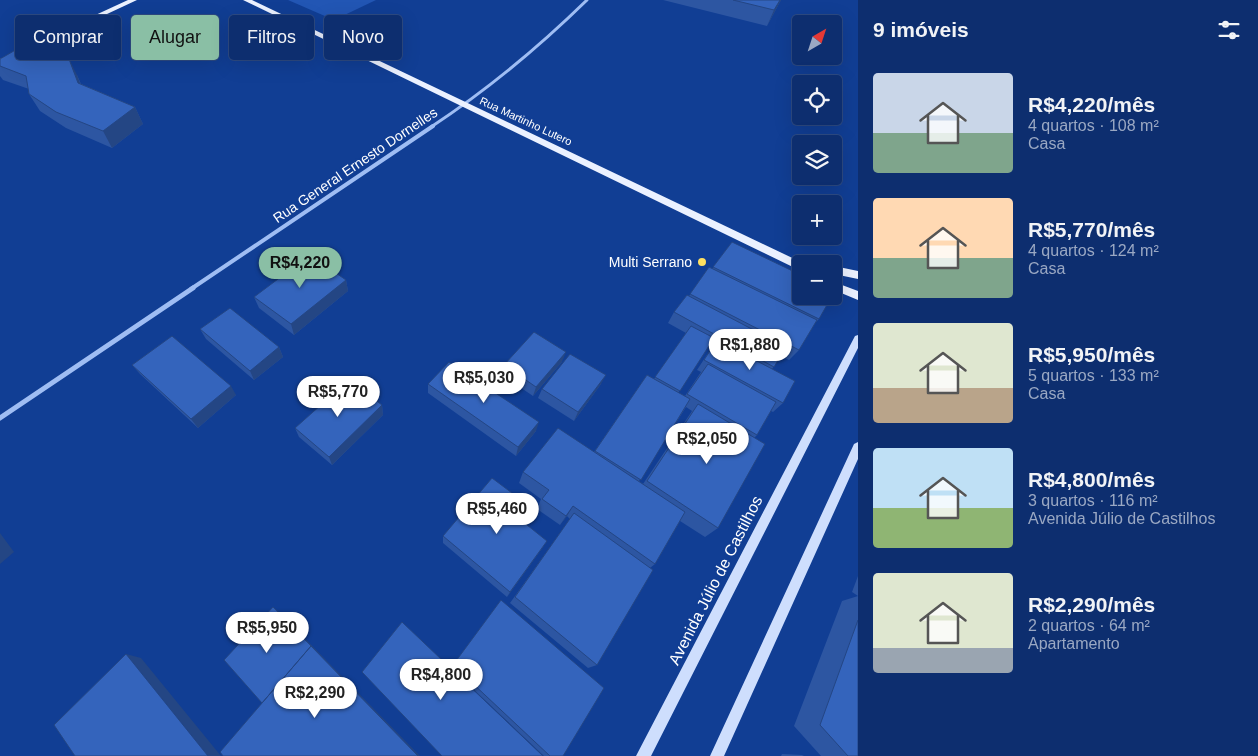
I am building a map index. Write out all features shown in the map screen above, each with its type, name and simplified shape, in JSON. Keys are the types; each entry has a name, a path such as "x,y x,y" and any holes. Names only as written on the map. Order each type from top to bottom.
{"main road":[{"path":"0,62 134,0"},
{"name":"Rua Martinho Lutero","path":"246,0 792,260"},
{"path":"842,272 858,275"},
{"path":"842,289 858,296"},
{"name":"Avenida Júlio de Castilhos","path":"642,756 858,338"},
{"path":"717,756 858,447"}],"street":[{"name":"Rua General Ernesto Dornelles","path":"0,418 464,105 549,37 587,0"}],"shaded area":[{"path":"288,0 376,0 344,15 324,16"}],"building":[{"path":"733,0 780,0 774,10"},
{"path":"15,50 15,60 69,60 78,83 135,107 103,131 56,112 29,94 26,76 0,66 0,59"},
{"path":"732,242 792,271 792,305 827,305 819,319 713,267"},
{"path":"310,255 346,280 291,324 254,297"},
{"path":"709,267 817,320 799,350 690,294"},
{"path":"687,295 786,347 774,367 674,312"},
{"path":"230,308 279,347 250,371 200,329"},
{"path":"691,326 714,338 680,391 655,377"},
{"path":"534,332 566,352 536,387 504,365"},
{"path":"172,336 231,386 191,419 132,365"},
{"path":"717,340 795,381 783,403 704,360"},
{"path":"570,354 606,375 578,412 542,389"},
{"path":"449,362 539,422 518,447 428,384"},
{"path":"708,364 776,402 757,435 687,394"},
{"path":"647,375 690,399 641,480 595,451"},
{"path":"349,380 382,405 329,457 295,428"},
{"path":"698,404 765,444 718,528 647,481"},
{"path":"558,428 685,512 655,564 573,506 566,516 542,499 549,490 523,472"},
{"path":"492,478 532,508 522,521 547,541 510,592 443,536"},
{"path":"574,513 653,570 597,665 515,597"},
{"path":"501,600 604,688 563,756 550,756 453,665"},
{"path":"273,607 313,648 311,646 262,703 224,660"},
{"path":"858,620 858,756 848,756 820,725"},
{"path":"402,622 543,756 442,756 362,672"},
{"path":"311,646 418,756 223,756 220,752"},
{"path":"126,654 208,756 75,756 54,725"}],"place":[{"name":"Multi Serrano","path":"702,262"}]}
